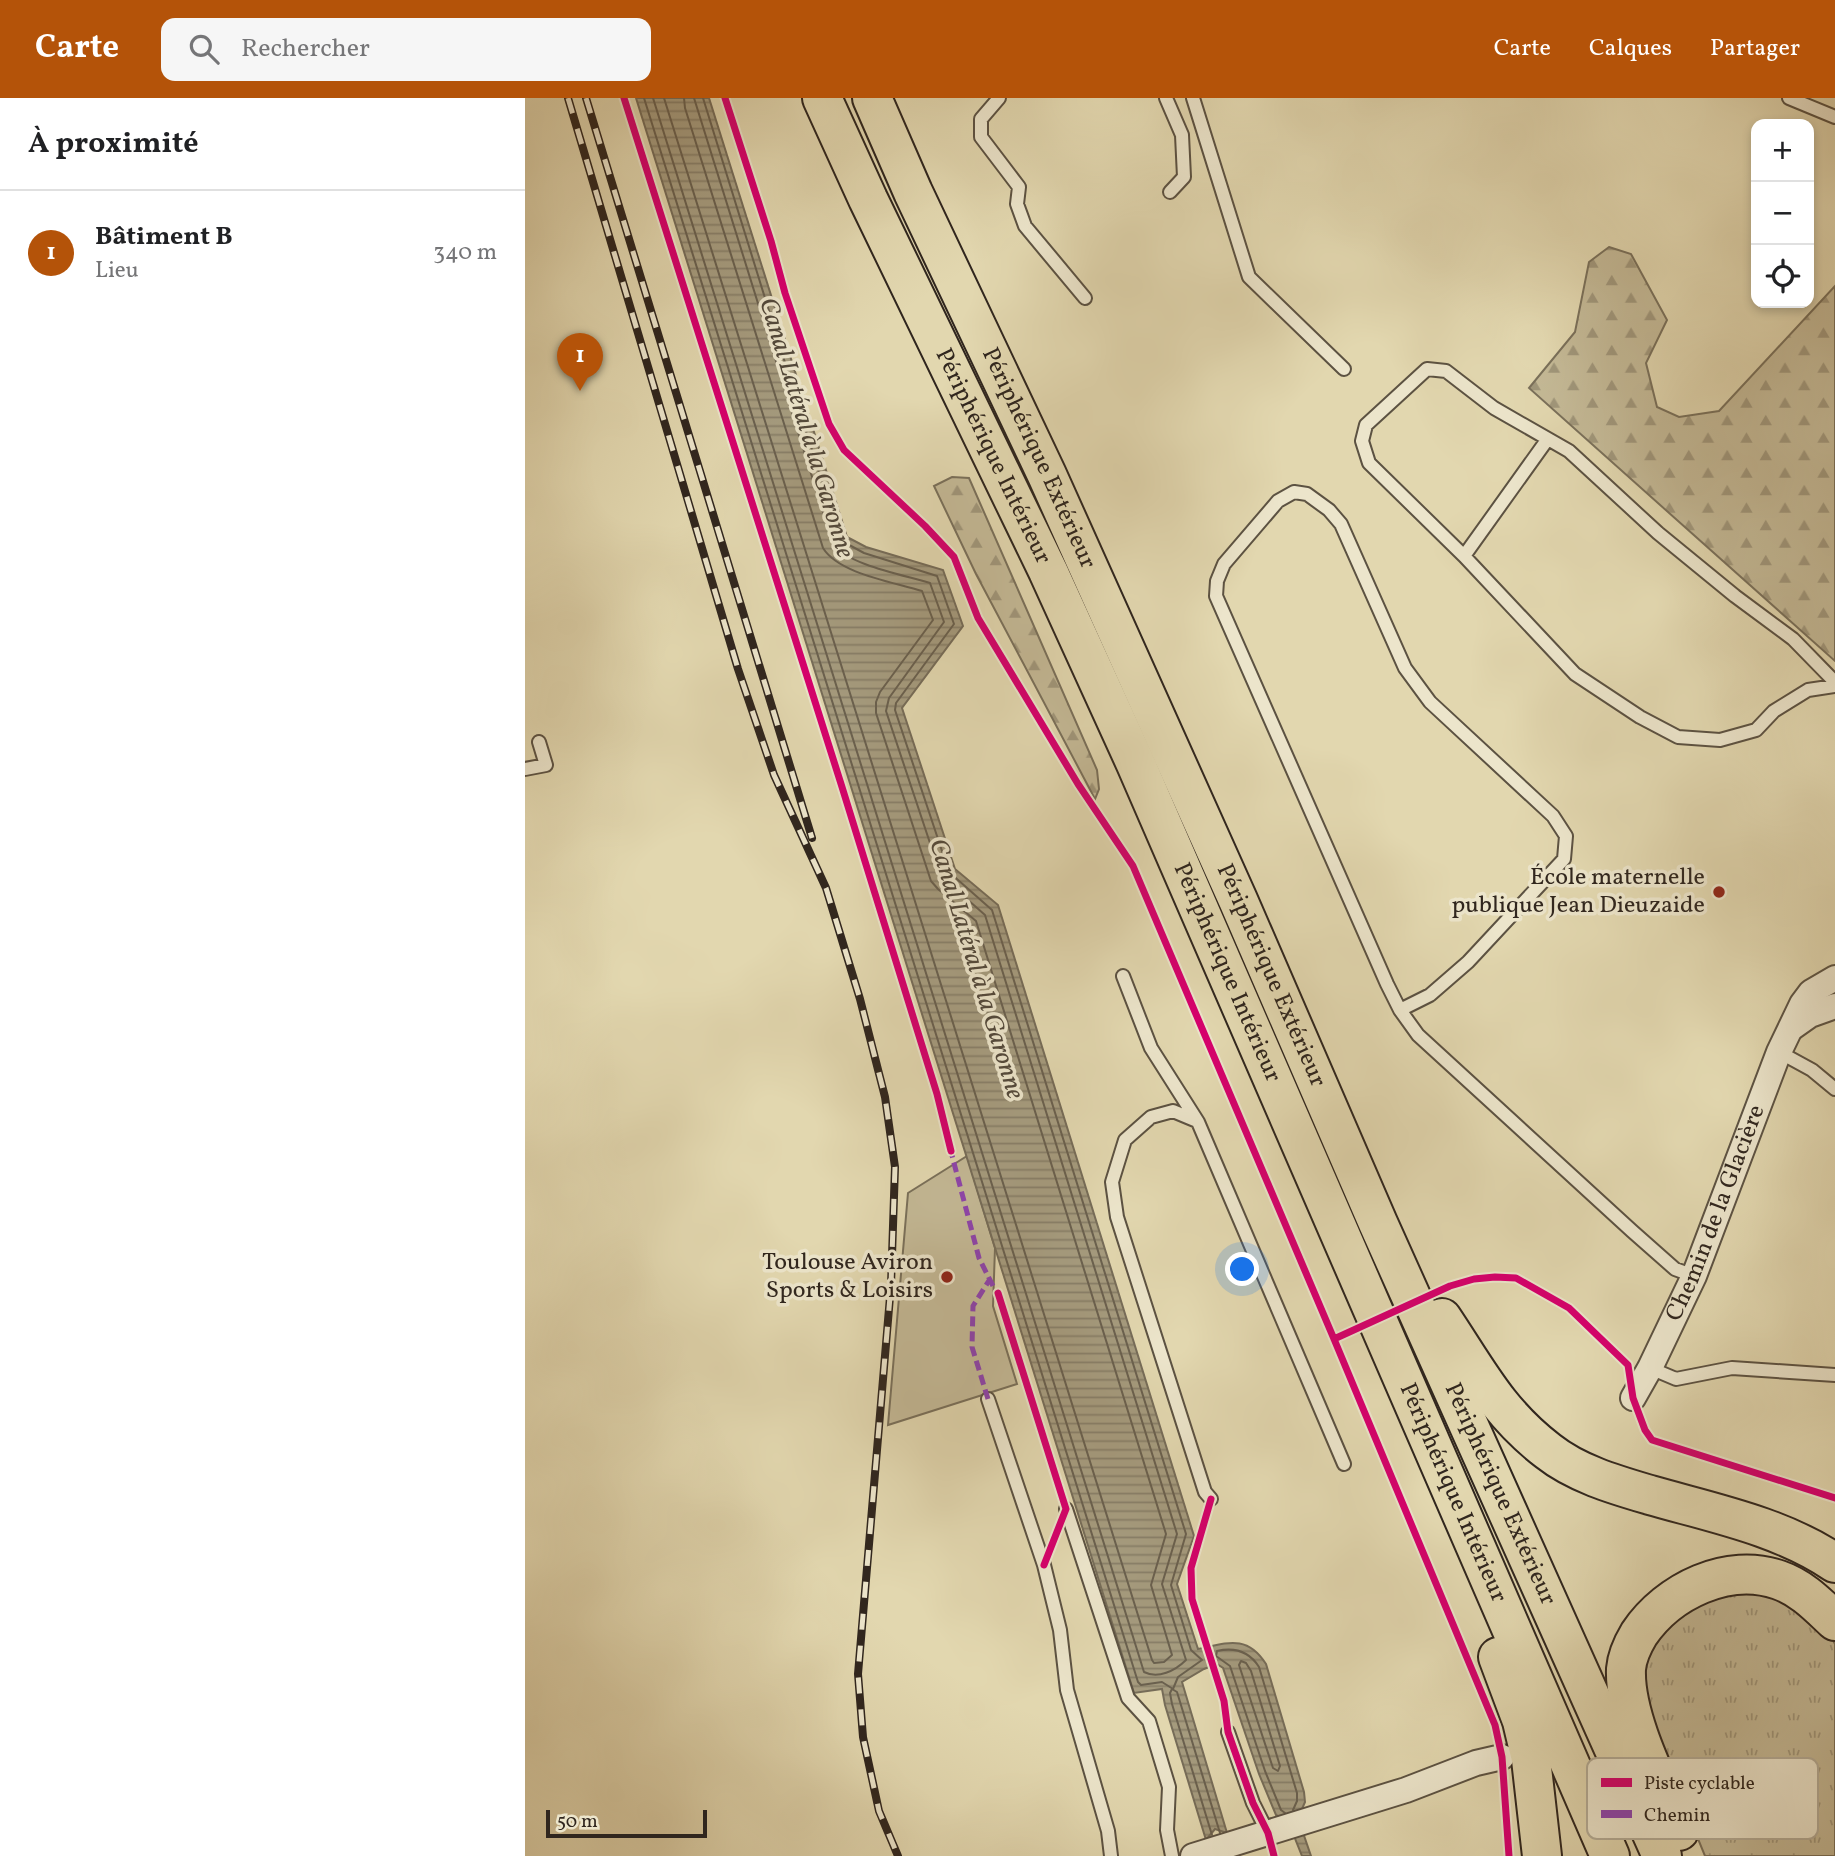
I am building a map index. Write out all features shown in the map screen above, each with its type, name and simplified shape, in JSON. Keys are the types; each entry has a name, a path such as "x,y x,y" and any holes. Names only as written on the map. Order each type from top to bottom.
{"highway":[{"name":"Périphérique Intérieur","path":"822,98 1048,571 1131,752 1587,1803"},
{"name":"Périphérique Extérieur","path":"872,98 1120,637 1378,1223 1619,1758"},
{"path":"1378,1223 1494,1397 1509,1417 1550,1453 1576,1468 1617,1485 1785,1535 1815,1549 1835,1563"},
{"path":"1475,1544 1466,1582 1522,1721 1531,1759 1542,1856"},
{"path":"1649,1758 1628,1695 1626,1667 1634,1643 1649,1620 1668,1603 1696,1585 1724,1577 1752,1574 1779,1580 1802,1591 1835,1620"},
{"name":"Périphérique Intérieur","path":"1603,1839 1610,1856"},
{"name":"Périphérique Extérieur","path":"1655,1839 1663,1856"},
{"path":"1682,1839 1689,1856"}],"street":[{"name":"Chemin de la Glacière","path":"1633,1398 1694,1276 1779,1052 1802,1004 1811,992 1835,978"},
{"path":"1793,1027 1810,1015 1835,1006"},
{"path":"1193,1856 1406,1790 1476,1763 1502,1757"}],"lane":[{"path":"999,98 981,119 981,137 1019,187 1017,204 1025,226 1085,298"},
{"path":"1166,98 1181,135 1184,177 1170,192"},
{"path":"1193,98 1249,277 1344,369"},
{"path":"1789,98 1835,117"},
{"path":"1427,369 1446,371 1493,408 1569,451 1658,533 1735,597 1793,639 1835,684 1808,690 1774,711 1756,730 1720,740 1678,737 1640,717 1575,674 1464,556 1369,463 1362,441 1366,425 1427,369"},
{"path":"1464,556 1547,440"},
{"path":"1401,1010 1430,995 1468,962 1564,859 1566,836 1553,816 1430,702 1405,668 1341,524 1329,510 1307,494 1294,492 1278,501 1224,564 1217,581 1216,596 1387,984 1401,1010 1418,1035 1675,1269 1694,1276"},
{"path":"525,769 546,765 539,742"},
{"path":"1123,976 1151,1048 1198,1122 1344,1464"},
{"path":"1779,1052 1812,1070 1835,1089"},
{"path":"1198,1122 1173,1111 1151,1117 1125,1140 1112,1182 1122,1230 1205,1492 1210,1499"},
{"path":"1650,1368 1676,1379 1732,1367 1835,1375"},
{"path":"988,1399 1044,1565 1060,1630 1067,1690 1108,1831 1111,1856"},
{"path":"1066,1509 1128,1698 1149,1721 1169,1787 1167,1830 1172,1856"},
{"path":"1228,1732 1253,1803 1268,1833"}],"green space":[{"path":"1609,247 1631,254 1667,320 1646,363 1657,407 1679,417 1719,411 1835,286 1835,661 1529,388 1575,332 1589,262"},
{"path":"952,477 969,478 1097,770 1099,789 1095,799 976,574 934,486"},
{"name":"Toulouse Aviron Sports & Loisirs","path":"967,1156 995,1248 993,1306 1017,1384 888,1425 908,1193"},
{"path":"1756,1591 1796,1604 1830,1635 1835,1644 1835,1856 1705,1856 1698,1839 1818,1839 1818,1758 1665,1758 1647,1714 1642,1681 1647,1655 1665,1627 1708,1597"}],"water":[{"name":"Canal Latéral à la Garonne","path":"636,98 709,98 847,537 866,547 943,570 963,626 902,708 955,869 998,905 1194,1536 1177,1584 1198,1649 1227,1643 1244,1644 1259,1654 1266,1664 1304,1792 1305,1802 1298,1818 1311,1856 1302,1856 1288,1821 1276,1815 1223,1668 1217,1664 1182,1682 1227,1833 1215,1829 1206,1840 1162,1689 1134,1693"}],"railway":[{"path":"568,98 738,669 774,775 826,888 860,999 885,1097 895,1167 891,1285 858,1674 863,1737 879,1811 898,1856"},
{"path":"586,98 812,838"}],"marked path":[{"path":"950,1148 979,1258 1000,1300"},
{"path":"988,1399 972,1347 973,1306 990,1279"}],"cycle path":[{"path":"624,98 842,787 937,1094 951,1151"},
{"path":"725,98 785,293 829,424 844,450 954,557 978,618 1078,784 1133,866 1495,1725 1502,1757 1509,1856"},
{"path":"1334,1339 1450,1286 1474,1279 1516,1278 1569,1308 1628,1365 1633,1398 1645,1430 1652,1440 1835,1498"},
{"path":"998,1293 1066,1509 1044,1565"},
{"path":"1211,1499 1191,1568 1192,1599 1224,1701 1228,1732 1253,1803 1268,1833 1274,1856"}],"place":[{"name":"Bâtiment B","path":"580,391"},
{"name":"École maternelle publique Jean Dieuzaide","path":"1719,892"},
{"name":"Toulouse Aviron Sports & Loisirs","path":"947,1277"}]}
